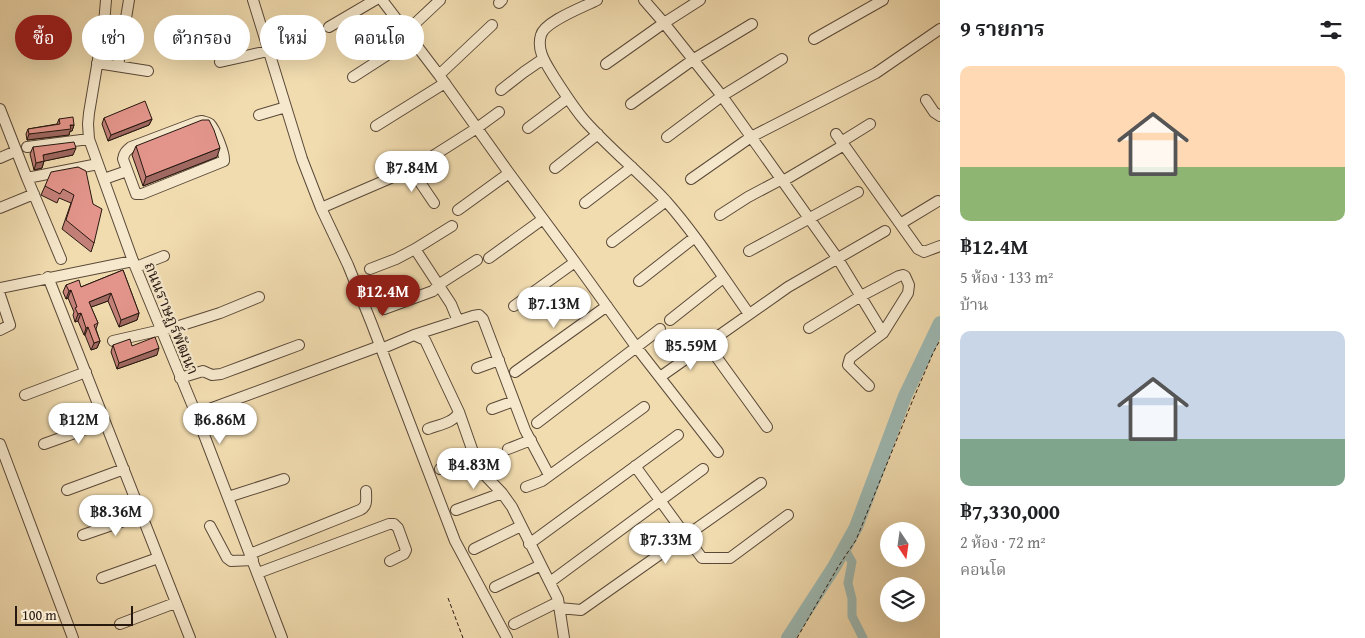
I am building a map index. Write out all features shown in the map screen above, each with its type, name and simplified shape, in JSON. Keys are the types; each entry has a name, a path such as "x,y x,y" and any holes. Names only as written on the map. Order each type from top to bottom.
{"street":[{"name":"ถนนราษฏร์พัฒนา","path":"106,0 88,124 89,139 135,264 196,414 282,638"},
{"path":"118,66 129,0"},
{"path":"253,0 260,24"},
{"path":"329,27 375,0"},
{"path":"382,0 394,15"},
{"path":"424,18 440,0"},
{"path":"598,0 548,25 541,35 540,42 543,59 584,119 666,201 695,237 749,314"},
{"path":"644,0 694,59 722,96 838,259 883,333"},
{"path":"606,64 700,0"},
{"path":"814,39 883,0"},
{"path":"632,104 694,59 752,24"},
{"path":"376,126 442,79 492,25"},
{"path":"691,179 751,138 876,73 940,29"},
{"path":"220,62 260,53"},
{"path":"424,55 637,348 718,452"},
{"path":"501,90 543,59"},
{"path":"271,60 302,159 381,347 455,541 507,638"},
{"path":"353,77 376,60"},
{"path":"667,137 722,96 782,60"},
{"path":"97,63 148,71"},
{"path":"528,128 568,98"},
{"path":"926,100 934,112 940,116"},
{"path":"259,115 286,107"},
{"path":"0,112 61,259"},
{"path":"321,208 411,169 499,112"},
{"path":"202,121 210,124 224,158 222,163 138,195 134,192 126,171 123,159 126,150 202,121"},
{"path":"720,215 748,197 782,180 840,140 870,124"},
{"path":"555,168 598,134"},
{"path":"27,147 89,139"},
{"path":"840,140 918,249 922,252 940,246"},
{"path":"0,158 16,151"},
{"path":"27,178 98,164"},
{"path":"585,203 632,167"},
{"path":"411,169 434,203"},
{"path":"104,179 126,171"},
{"path":"458,210 509,173"},
{"path":"750,251 858,192"},
{"path":"0,208 34,194"},
{"path":"612,242 666,201"},
{"path":"900,224 938,201"},
{"path":"489,258 542,219"},
{"path":"370,269 396,259 452,226"},
{"path":"660,377 804,277 885,231"},
{"path":"639,280 695,237"},
{"path":"415,249 451,304 458,320"},
{"path":"0,288 48,277 135,264 164,256"},
{"path":"384,309 433,291 438,285 476,260"},
{"path":"514,306 575,262"},
{"path":"809,328 861,296 899,276 905,276 910,288 883,333 848,361 848,365 869,386"},
{"path":"48,277 190,638"},
{"path":"670,320 723,278"},
{"path":"0,295 10,325 0,330"},
{"path":"113,341 161,330 220,313 259,297"},
{"path":"514,372 607,306"},
{"path":"196,414 414,335 479,315 483,319 514,401 549,476"},
{"path":"537,423 660,329"},
{"path":"414,335 425,340 459,412 479,469 502,493 512,507 529,544 550,582 559,605 564,638"},
{"path":"180,378 203,370 212,375 221,374 299,344"},
{"path":"707,344 767,427"},
{"path":"477,368 499,360"},
{"path":"25,395 86,372"},
{"path":"492,409 514,401"},
{"path":"526,487 542,481 644,407"},
{"path":"428,428 452,420 457,417 459,412"},
{"path":"44,444 105,422"},
{"path":"529,544 678,435"},
{"path":"508,449 531,440"},
{"path":"0,444 73,638"},
{"path":"440,469 474,457"},
{"path":"635,466 702,558 730,558 788,515"},
{"path":"67,490 124,469"},
{"path":"550,582 703,469"},
{"path":"228,498 284,479"},
{"path":"514,624 559,605 581,610 761,482"},
{"path":"210,526 227,558 231,561 251,557 365,508 366,491"},
{"path":"456,510 502,493"},
{"path":"82,535 141,515"},
{"path":"258,573 388,524 394,524 398,528 406,550 404,554 390,561"},
{"path":"474,550 521,526"},
{"path":"102,578 158,558"},
{"path":"495,587 541,565"},
{"path":"120,624 175,603"}],"path":[{"path":"797,638 838,566 856,540 932,353 940,340"},
{"path":"448,598 463,638"}],"building":[{"path":"145,101 152,119 111,135 104,118"},
{"path":"73,117 74,125 70,125 71,129 29,134 28,129 60,124 59,119"},
{"path":"202,120 209,120 220,148 146,177 136,146"},
{"path":"74,142 76,148 43,155 44,161 36,163 33,147"},
{"path":"78,167 86,171 93,204 102,209 94,243 66,220 74,195 63,189 60,194 45,186 51,172"},
{"path":"123,270 139,313 121,320 111,293 89,302 98,323 94,325 100,341 94,343 81,313 78,314 75,308 77,307 71,290 69,291 66,285 79,280 81,287"},
{"path":"155,337 159,348 119,363 113,345 130,339 132,346"}],"waterway":[{"path":"788,638 834,567 856,527 905,396 940,323"},
{"path":"844,548 852,562 848,583 852,599 852,616 863,638"}]}
